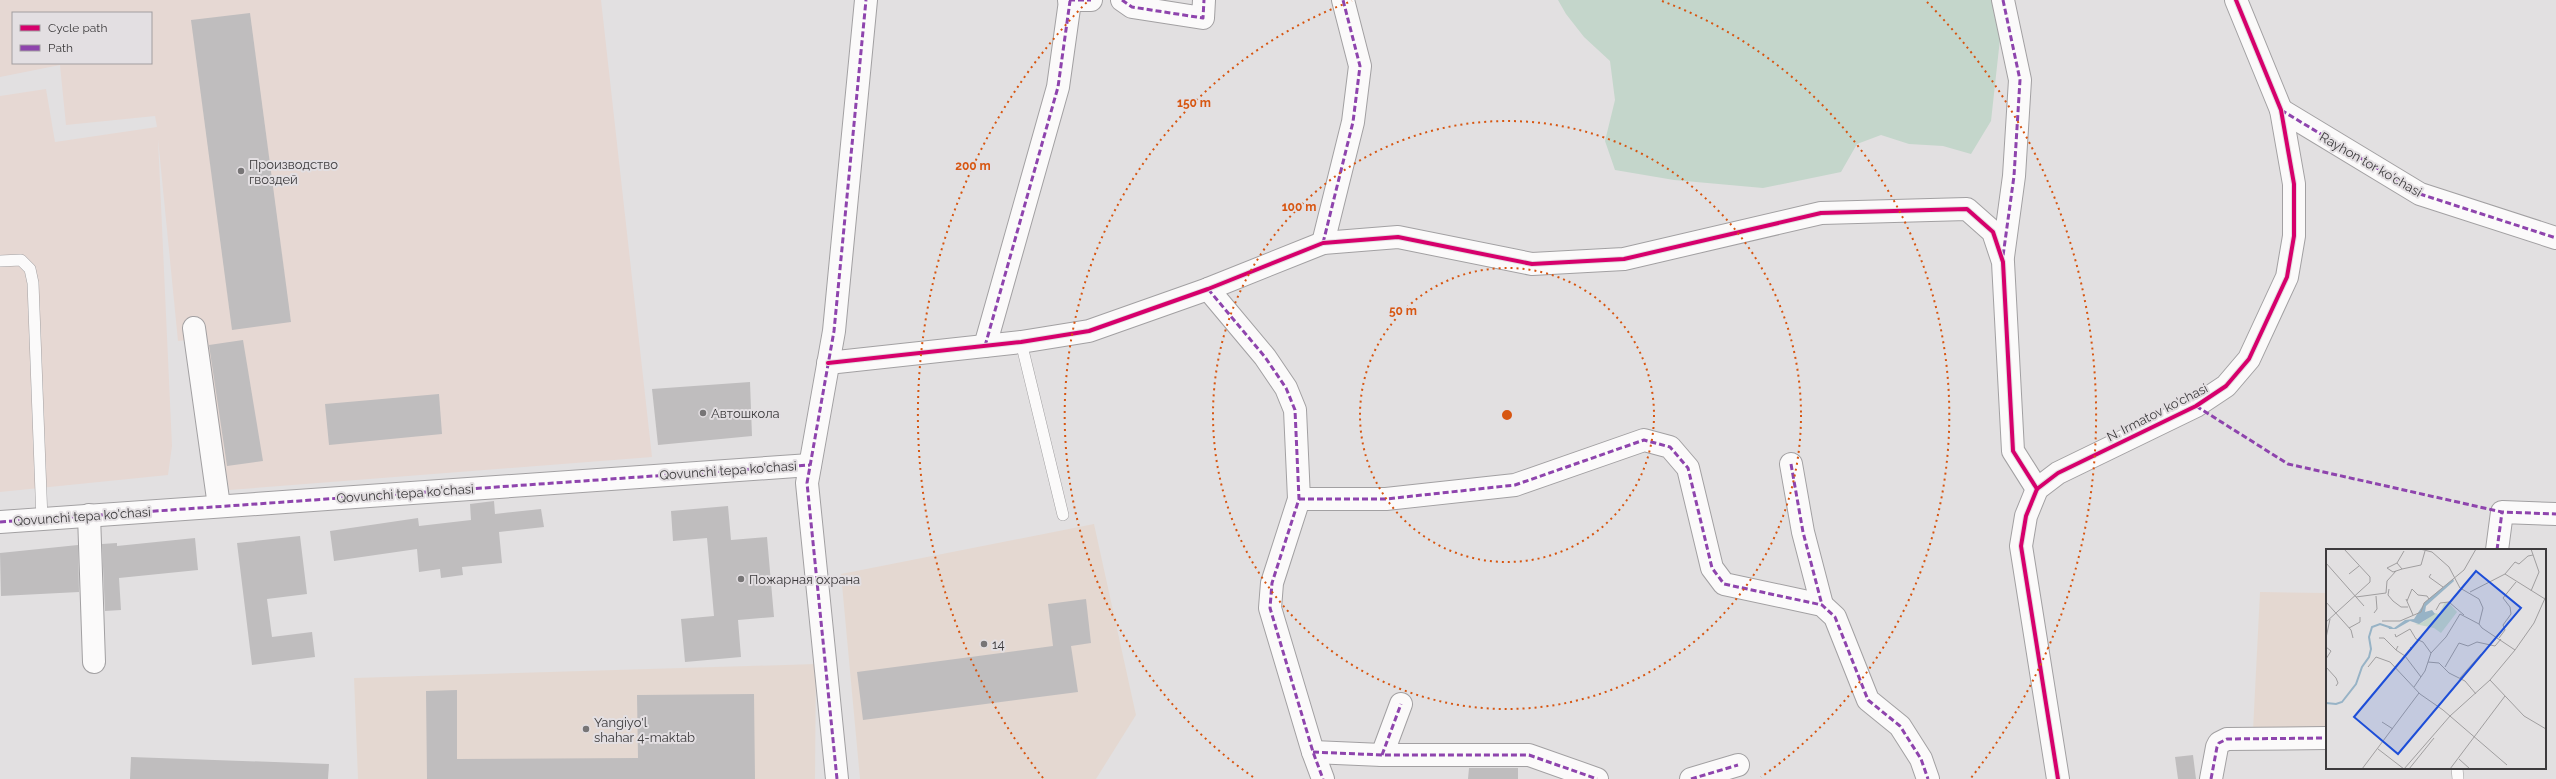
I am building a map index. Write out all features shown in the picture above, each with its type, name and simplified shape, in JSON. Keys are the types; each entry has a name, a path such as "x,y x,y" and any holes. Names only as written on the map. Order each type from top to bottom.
{"street":[{"path":"837,779 837,759 807,483 834,331 866,0"},
{"path":"985,346 1058,87 1070,0 1091,0"},
{"path":"1122,0 1132,7 1203,18 1204,0"},
{"path":"1323,243 1353,122 1360,66 1344,0"},
{"path":"2003,0 2020,80 2014,176 2003,262 2013,451 2037,489 2026,516 2021,546 2058,779"},
{"name":"N. Irmatov ko'chasi","path":"2037,489 2058,473 2196,406 2226,386 2249,359 2287,277 2294,236 2294,184 2281,110 2236,0"},
{"name":"Rayhon tor ko'chasi","path":"2281,110 2420,194 2556,238"},
{"path":"828,363 1021,342 1089,331 1208,289 1323,243 1398,237 1532,264 1624,259 1821,213 1967,209 1993,232 2003,262"},
{"path":"1208,289 1265,357 1286,388 1295,410 1299,499 1272,583 1270,608 1313,752 1323,779"},
{"path":"194,328 219,506"},
{"path":"1299,499 1386,500 1516,485 1644,440 1670,447 1688,468 1712,568 1724,584 1822,605 1835,616 1868,700 1900,726 1921,759 1928,779"},
{"path":"1791,464 1803,532 1822,605"},
{"name":"Qovunchi tepa ko'chasi","path":"0,522 810,465"},
{"path":"2497,549 2502,512 2556,514"},
{"path":"88,515 94,662"},
{"path":"1382,755 1401,704"},
{"path":"2211,779 2217,747 2220,743 2227,739 2326,738"},
{"path":"1313,752 1382,755 1529,755 1597,779"},
{"path":"1691,779 1738,765"}],"lane":[{"path":"0,261 21,260 30,269 33,283 42,520"},
{"path":"1021,342 1063,515"},
{"path":"2457,769 2458,779"}],"shaded area":[{"path":"0,0 601,0 652,457 229,490 205,338 178,341 158,139 172,446 168,475 0,492 0,96 46,89 55,142 157,127 155,116 66,125 60,65 0,77"},
{"name":"14","path":"1094,524 1136,715 1096,779 860,779 841,574"},
{"path":"2260,592 2326,593 2326,728 2253,730"},
{"name":"Yangiyo'l shahar 4-maktab","path":"816,664 815,779 358,779 354,678"}],"green space":[{"path":"1558,0 1994,0 2001,30 1991,121 1971,154 1943,146 1909,144 1881,135 1857,144 1841,172 1763,188 1674,180 1615,170 1605,141 1615,100 1610,61 1584,37 1566,14"}],"building":[{"name":"Производство гвоздей","path":"250,13 291,322 232,330 191,20"},
{"path":"243,340 263,461 227,466 209,345"},
{"name":"Автошкола","path":"750,382 752,436 658,445 652,389"},
{"path":"439,394 442,434 329,445 325,404"},
{"path":"494,501 495,514 541,509 544,527 499,532 502,563 462,567 463,575 441,578 440,569 419,572 417,549 334,561 330,531 418,518 419,526 471,520 470,504"},
{"name":"Пожарная охрана","path":"728,506 731,540 767,537 774,617 738,620 741,657 685,662 681,619 714,616 707,538 673,541 671,511"},
{"path":"300,536 307,594 267,599 272,637 312,632 315,657 252,665 237,543"},
{"path":"195,538 198,570 119,578 121,610 105,611 102,544 117,543 117,546"},
{"path":"78,545 79,592 1,596 0,553"},
{"path":"1086,599 1091,643 1071,646 1078,692 863,720 857,672 1053,646 1048,604"},
{"path":"457,690 457,759 638,758 637,695 754,694 755,779 427,779 426,691"},
{"path":"2193,755 2196,779 2178,779 2175,757"},
{"path":"131,757 329,764 328,779 130,779"},
{"path":"1469,768 1518,768 1518,779 1468,779"}],"marked path":[{"path":"837,779 807,483 834,331 866,0"},
{"path":"1069,0 1091,0"},
{"path":"1122,0 1132,7 1203,18 1204,0"},
{"path":"1323,243 1353,122 1360,66 1343,0"},
{"path":"2003,0 2020,80 2014,176 2003,256"},
{"path":"985,346 1058,87 1070,1"},
{"path":"2281,110 2420,194 2556,238"},
{"path":"1208,289 1265,357 1286,388 1295,410 1299,499 1272,583 1270,608 1313,752 1323,779"},
{"path":"2196,406 2288,464 2502,512 2556,514"},
{"path":"1299,499 1386,499 1515,485 1644,440 1670,447 1688,468 1712,568 1724,584 1822,605 1835,617 1868,700 1900,726 1921,759 1928,779"},
{"path":"1791,464 1803,532 1822,605"},
{"path":"0,522 810,465"},
{"path":"2497,549 2502,512"},
{"path":"1382,755 1401,704"},
{"path":"2211,779 2217,747 2219,743 2227,739 2326,738"},
{"path":"1313,752 1382,755 1529,755 1597,779"},
{"path":"1691,779 1738,765"}],"cycle path":[{"path":"2058,779 2021,546 2026,516 2037,489 2058,473 2196,406 2226,386 2249,359 2287,277 2294,236 2294,184 2281,110 2236,0"},
{"path":"828,363 1021,342 1089,331 1208,289 1323,243 1398,237 1532,264 1624,259 1821,213 1967,209 1993,232 2003,262 2013,451 2037,489"}],"place":[{"name":"Производство гвоздей","path":"241,171"},
{"name":"Автошкола","path":"703,413"},
{"name":"Пожарная охрана","path":"741,579"},
{"name":"14","path":"984,644"},
{"name":"Yangiyo'l shahar 4-maktab","path":"586,729"}]}
